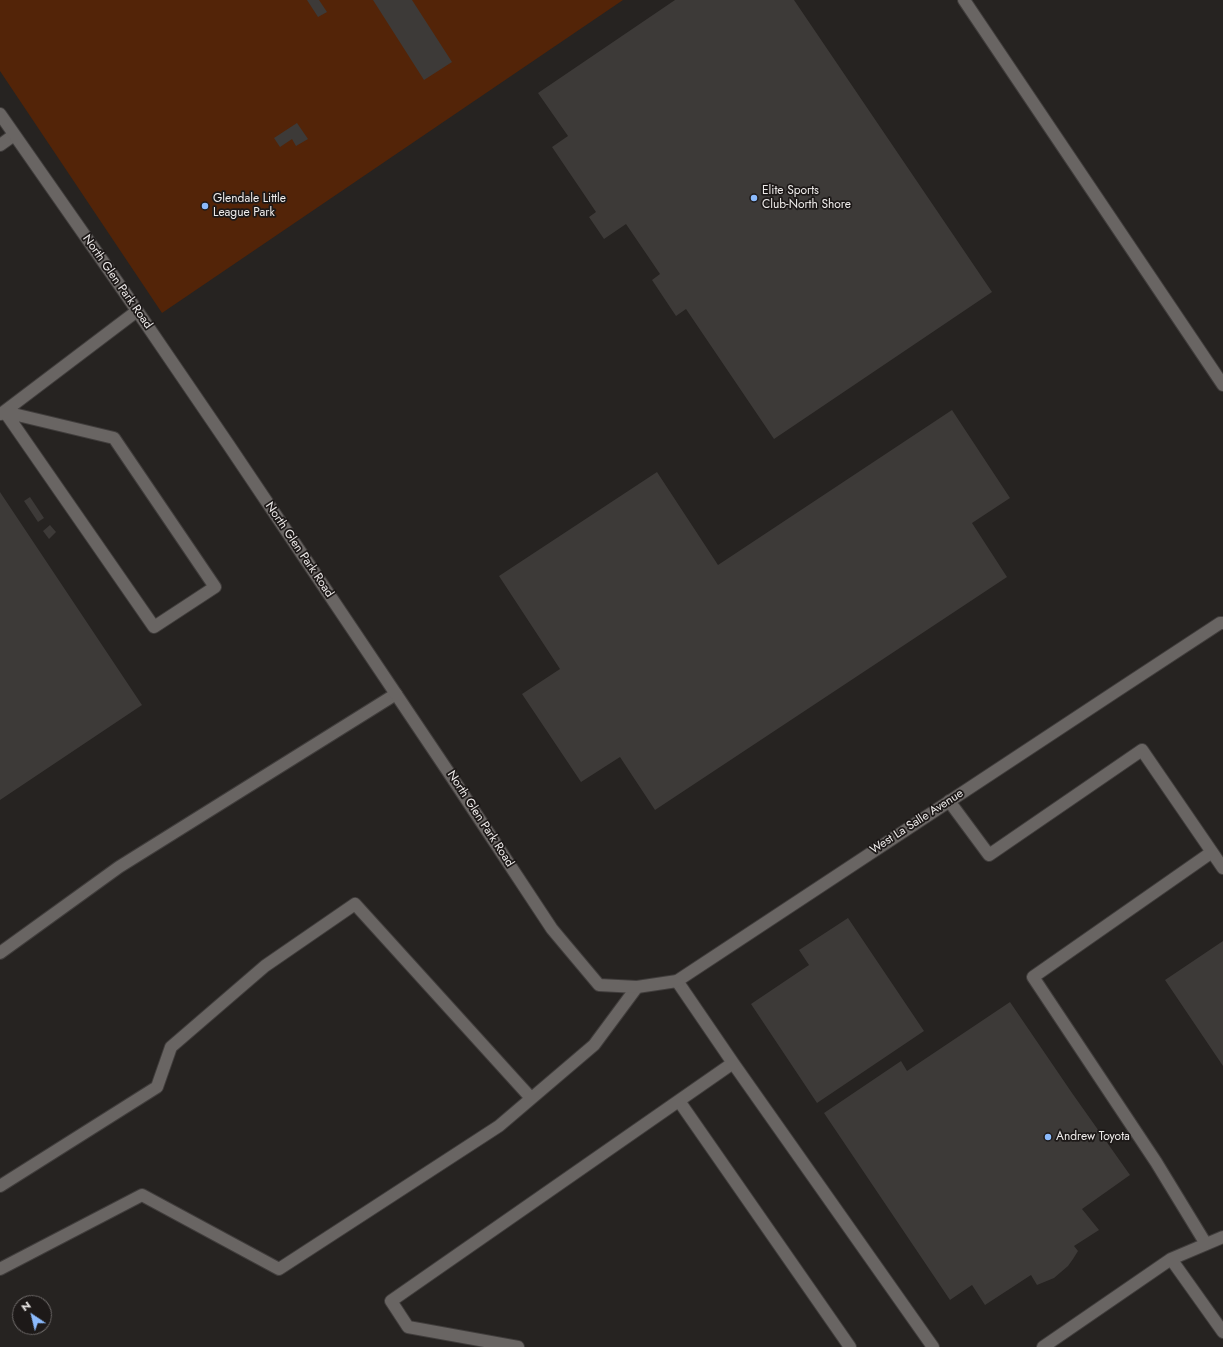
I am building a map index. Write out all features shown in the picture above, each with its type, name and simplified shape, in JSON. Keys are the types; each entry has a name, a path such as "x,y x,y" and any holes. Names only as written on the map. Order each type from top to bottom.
{"street":[{"path":"964,0 1223,385"},
{"name":"North Glen Park Road","path":"0,114 137,311 396,694 552,930 599,985"},
{"path":"0,145 14,135"},
{"path":"2,414 137,311"},
{"path":"2,414 114,438 215,587 154,627 2,414"},
{"name":"West La Salle Avenue","path":"599,985 637,987 677,981 1220,623 1223,623"},
{"path":"0,953 119,867 396,694"},
{"path":"949,801 988,855 1142,750 1223,868"},
{"path":"1206,1244 1156,1162 1033,977 1212,852"},
{"path":"0,1186 157,1087 171,1047 265,966 355,904 532,1098"},
{"path":"677,981 933,1347"},
{"path":"0,1269 142,1195 279,1269 499,1126 594,1045 637,987"},
{"path":"518,1347 408,1327 391,1301 733,1063"},
{"path":"679,1101 850,1347"},
{"path":"1043,1347 1171,1259 1223,1238"},
{"path":"1171,1259 1223,1332"}],"shaded area":[{"name":"Glendale Little League Park","path":"0,0 623,0 162,313 0,71"}],"building":[{"path":"307,0 319,0 327,12 318,17"},
{"path":"373,0 412,0 452,62 424,80"},
{"path":"675,0 794,0 992,292 774,439 686,309 676,316 652,280 660,274 626,224 604,239 589,217 596,212 552,147 568,136 538,93"},
{"path":"297,123 308,139 296,146 292,139 280,147 274,138"},
{"path":"952,410 1010,498 972,523 1007,577 655,810 620,757 581,782 522,694 560,669 499,576 657,472 718,565"},
{"path":"0,492 142,705 0,800"},
{"path":"30,497 44,518 38,522 24,501"},
{"path":"50,525 56,532 49,539 43,531"},
{"path":"848,918 924,1031 817,1103 751,1004 809,965 799,950"},
{"path":"1223,941 1223,1066 1165,980"},
{"path":"1010,1002 1130,1175 1082,1209 1099,1230 1074,1246 1078,1251 1068,1266 1054,1278 1037,1285 1031,1275 985,1305 972,1285 950,1300 824,1113 901,1061 907,1071"}],"place":[{"name":"Elite Sports Club-North Shore","path":"754,198"},
{"name":"Glendale Little League Park","path":"205,206"},
{"name":"Andrew Toyota","path":"1048,1137"}]}
